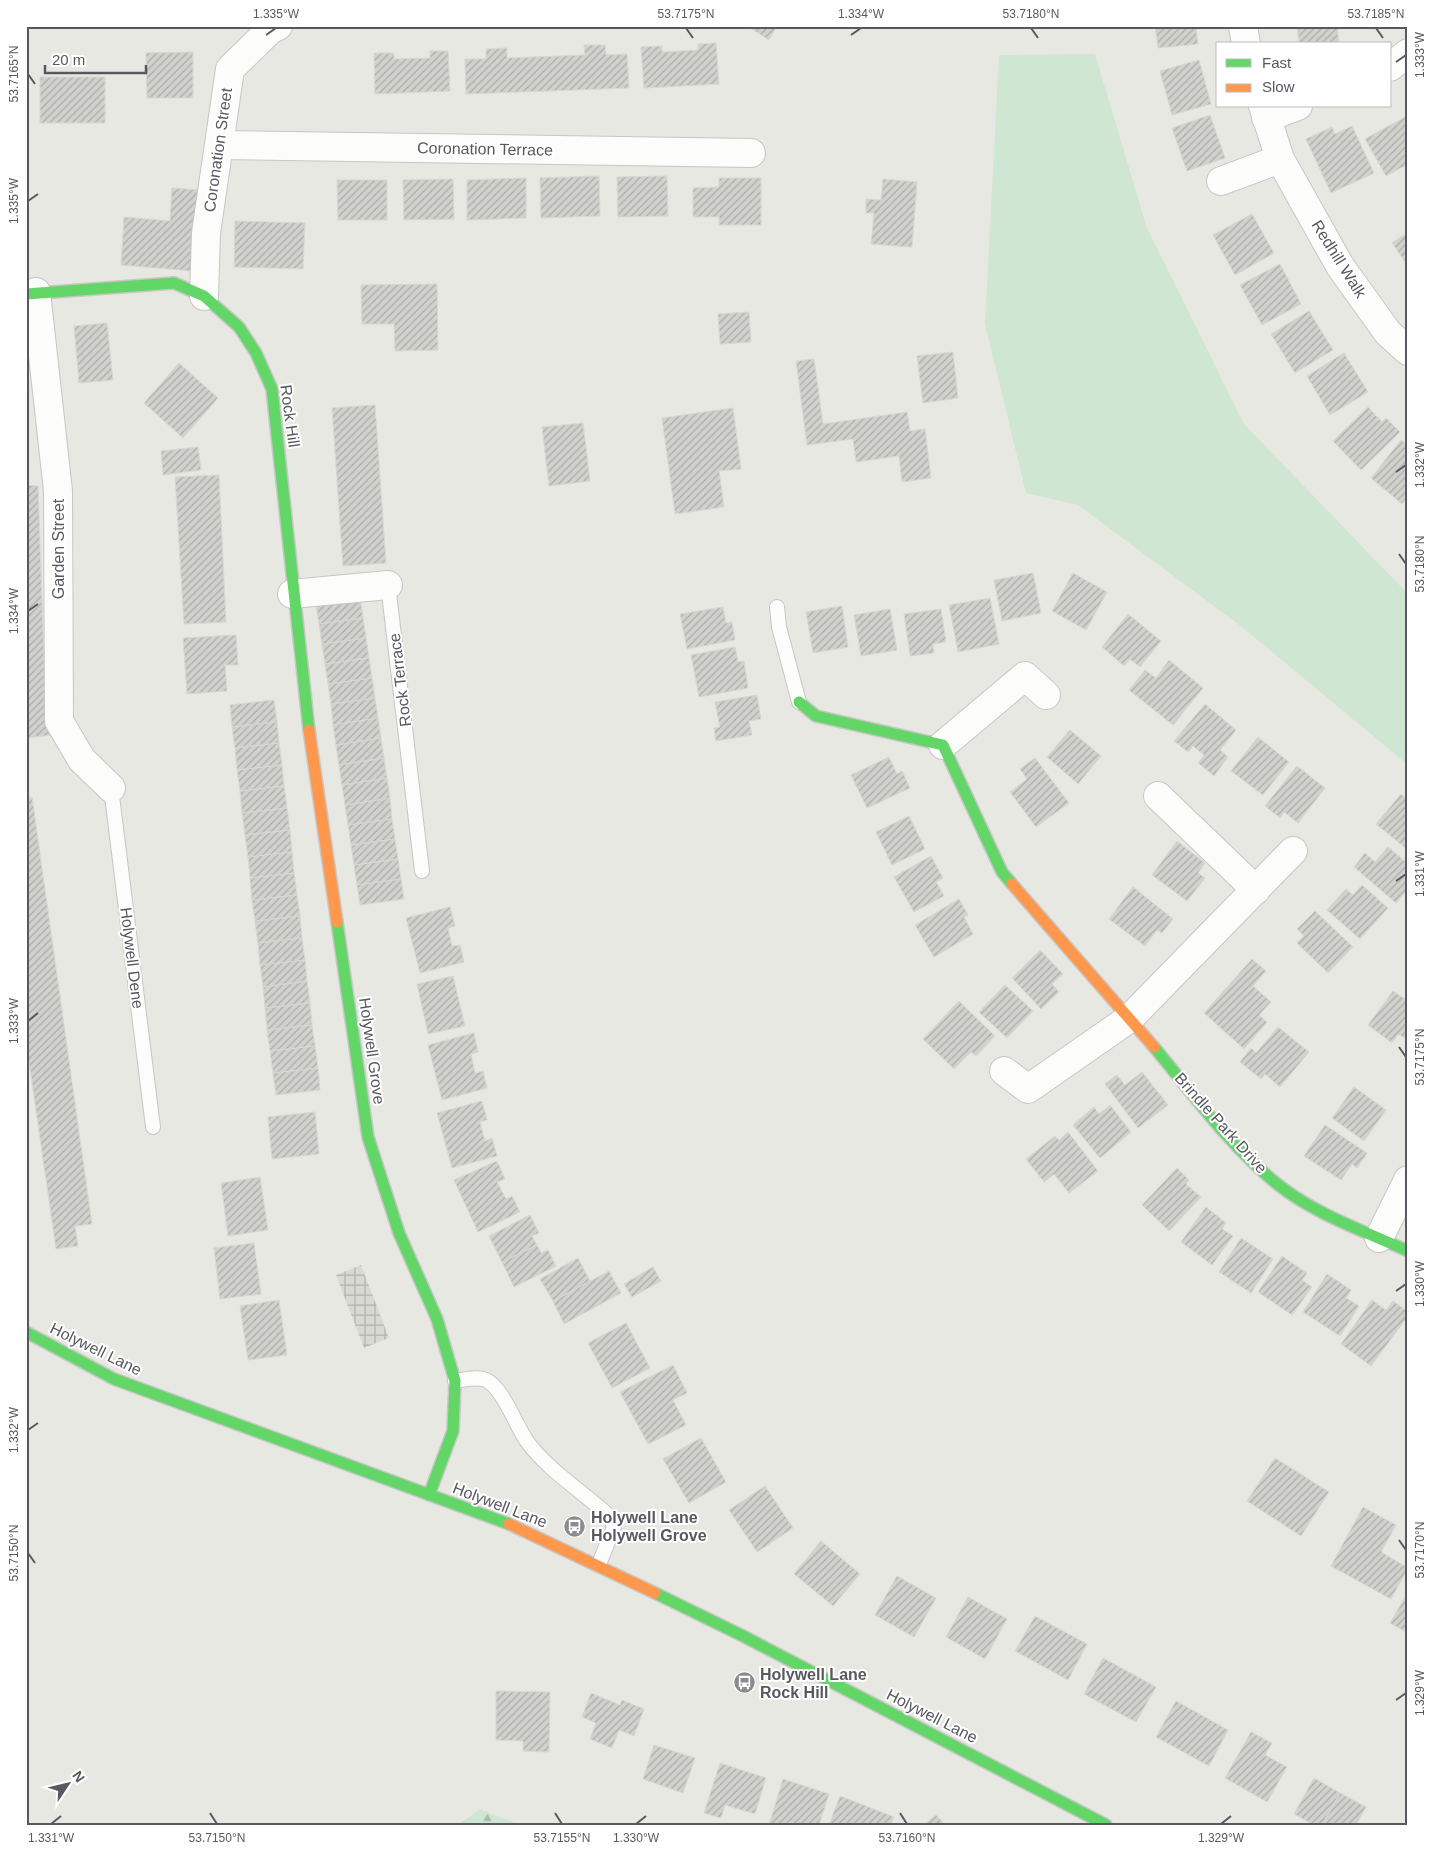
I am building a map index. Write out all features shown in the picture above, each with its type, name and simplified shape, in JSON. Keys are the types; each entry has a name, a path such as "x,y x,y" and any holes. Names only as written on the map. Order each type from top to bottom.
{"street":[{"name":"Coronation Street","path":"204,296 206,233 230,69 270,30 278,26"},
{"path":"1243,26 1246,42"},
{"path":"1392,66 1408,54"},
{"path":"1264,112 1287,108"},
{"name":"Redhill Walk","path":"1264,112 1280,159 1340,266 1388,333 1408,351"},
{"name":"Coronation Terrace","path":"219,145 751,153"},
{"path":"1221,181 1280,159"},
{"name":"Rock Hill","path":"31,293 174,283 204,296 239,326 256,353 272,389 292,594"},
{"name":"Garden Street","path":"31,293 58,491 59,721 82,760 110,788"},
{"name":"Rock Terrace","path":"292,594 388,585"},
{"name":"Holywell Grove","path":"292,594 303,688 368,1137 399,1233 436,1319 456,1381 453,1431 429,1495"},
{"path":"799,702 816,716 943,745 1026,676 1046,695"},
{"name":"Brindle Park Drive","path":"943,745 1002,872 1130,1018 1234,1143 1277,1184 1328,1215 1408,1251"},
{"path":"1158,796 1256,890"},
{"path":"1004,1071 1028,1089 1130,1018 1293,851"},
{"path":"1379,1238 1408,1180"},
{"name":"Holywell Lane","path":"26,1332 114,1379 524,1530 599,1564 743,1636 1106,1825"}],"lane":[{"name":"Rock Terrace","path":"388,585 422,871"},
{"path":"776,607 799,702"},
{"name":"Holywell Dene","path":"110,788 153,1127"},
{"path":"456,1381 478,1378 487,1380 499,1394 527,1441 549,1466 611,1518 614,1528 599,1564"}],"shaded area":[{"path":"361,1265 389,1338 364,1348 336,1275"}],"green space":[{"path":"1095,54 1147,228 1244,424 1408,594 1408,765 1242,627 1078,505 1026,493 985,324 999,55"},
{"path":"480,1809 520,1825 458,1825"}],"building":[{"path":"747,26 777,26 769,40"},
{"path":"1155,26 1196,26 1198,44 1158,48"},
{"path":"1297,26 1337,26 1339,42 1299,42"},
{"path":"716,43 719,84 644,88 641,47 662,46 662,52 698,50 698,44"},
{"path":"584,45 605,45 606,55 627,54 629,88 466,94 465,59 486,59 486,49 507,48 507,58 585,55"},
{"path":"430,51 448,51 450,91 375,94 374,53 394,53 394,59 430,58"},
{"path":"193,52 193,98 147,98 146,53"},
{"path":"1199,60 1211,104 1172,115 1160,71"},
{"path":"40,77 105,77 105,123 40,123"},
{"path":"1210,115 1225,158 1187,171 1172,128"},
{"path":"1407,116 1408,164 1386,176 1365,139"},
{"path":"1352,126 1374,173 1331,193 1306,139 1332,127 1335,134"},
{"path":"599,176 600,216 541,218 540,178"},
{"path":"667,176 668,216 618,217 617,177"},
{"path":"526,178 526,218 467,220 467,180"},
{"path":"719,178 761,178 761,225 719,225 719,217 693,217 693,188 719,187"},
{"path":"453,179 454,219 404,220 403,180"},
{"path":"883,179 917,182 912,247 871,244 874,213 866,213 866,199 881,200"},
{"path":"337,180 387,180 387,220 338,220"},
{"path":"172,188 200,190 193,271 121,265 124,217 170,221"},
{"path":"1252,214 1274,253 1235,275 1213,235"},
{"path":"235,221 305,223 303,269 234,267"},
{"path":"1408,232 1408,266 1392,243"},
{"path":"1280,264 1301,304 1262,325 1240,285"},
{"path":"437,284 438,350 395,351 394,324 362,324 361,285"},
{"path":"1309,311 1333,350 1295,373 1271,334"},
{"path":"749,312 751,342 720,344 718,314"},
{"path":"107,323 113,380 79,383 74,326"},
{"path":"953,352 958,398 923,403 917,356"},
{"path":"1344,353 1368,392 1330,415 1307,376"},
{"path":"814,359 823,424 907,412 910,431 925,429 931,478 902,482 899,456 856,462 853,439 807,445 796,361"},
{"path":"179,363 218,398 183,438 144,403"},
{"path":"375,405 386,563 343,566 332,408"},
{"path":"1368,407 1382,422 1386,418 1400,432 1361,470 1333,441"},
{"path":"733,408 741,469 719,471 724,507 675,514 662,418"},
{"path":"583,423 590,481 549,486 542,427"},
{"path":"1401,440 1408,445 1408,496 1402,504 1371,478"},
{"path":"198,447 201,470 163,475 161,451"},
{"path":"219,475 226,622 184,624 175,477"},
{"path":"26,485 38,486 45,686 52,735 26,738"},
{"path":"1033,573 1041,613 1002,621 994,580"},
{"path":"1073,573 1107,592 1086,630 1052,611"},
{"path":"360,598 363,618 319,624 316,604"},
{"path":"990,598 999,644 958,652 949,605"},
{"path":"842,606 848,647 813,653 806,612"},
{"path":"723,607 726,623 732,622 735,640 687,649 680,614"},
{"path":"890,609 897,650 861,656 854,615"},
{"path":"941,609 946,642 933,644 934,653 910,656 904,614"},
{"path":"1128,614 1161,641 1140,667 1130,659 1124,666 1102,647"},
{"path":"363,618 366,638 322,644 319,624"},
{"path":"236,635 238,665 225,665 227,691 187,694 183,638"},
{"path":"366,638 369,658 325,664 322,644"},
{"path":"735,647 738,662 744,661 748,688 699,697 691,655"},
{"path":"369,658 372,678 328,684 325,664"},
{"path":"1169,660 1203,688 1173,725 1129,690 1145,670 1156,678"},
{"path":"372,678 375,698 331,704 328,684"},
{"path":"757,695 761,719 749,721 752,735 716,741 714,728 720,727 715,702"},
{"path":"375,698 378,718 333,725 331,704"},
{"path":"274,700 277,722 232,727 230,705"},
{"path":"1205,704 1236,730 1220,750 1228,757 1214,776 1198,763 1204,755 1193,746 1188,752 1174,741"},
{"path":"378,718 381,738 336,745 333,725"},
{"path":"277,722 279,743 235,748 232,727"},
{"path":"1070,730 1101,756 1078,784 1047,757"},
{"path":"1258,737 1289,762 1263,795 1231,771"},
{"path":"381,738 384,758 339,765 336,745"},
{"path":"279,743 282,765 237,770 235,748"},
{"path":"889,757 897,774 902,771 910,788 867,808 851,775"},
{"path":"384,758 387,778 342,785 339,765"},
{"path":"1035,758 1069,803 1036,827 1010,792 1027,779 1020,769"},
{"path":"282,765 284,786 240,791 237,770"},
{"path":"1297,766 1325,788 1298,823 1284,812 1280,818 1265,806"},
{"path":"387,778 390,798 345,805 342,785"},
{"path":"284,786 287,808 242,813 240,791"},
{"path":"1401,794 1408,800 1408,850 1376,824"},
{"path":"32,797 92,1224 75,1226 78,1246 56,1249 26,1041 26,798"},
{"path":"390,798 392,819 348,825 345,805"},
{"path":"287,808 290,830 245,835 242,813"},
{"path":"909,816 925,849 892,865 876,832"},
{"path":"392,819 395,839 351,845 348,825"},
{"path":"290,830 292,852 248,857 245,835"},
{"path":"395,839 398,859 354,865 351,845"},
{"path":"1177,841 1205,863 1198,873 1205,878 1187,901 1152,875"},
{"path":"1388,847 1408,864 1408,889 1396,903 1354,867 1365,853 1375,862"},
{"path":"292,852 294,873 250,878 248,857"},
{"path":"931,856 943,878 936,882 944,896 914,912 894,877"},
{"path":"398,859 401,879 357,885 354,865"},
{"path":"294,873 297,895 252,900 250,878"},
{"path":"401,879 404,899 360,905 357,885"},
{"path":"1362,885 1388,908 1360,939 1327,910 1346,889 1353,895"},
{"path":"1133,887 1173,919 1162,933 1157,930 1145,946 1109,919"},
{"path":"297,895 300,916 255,921 252,900"},
{"path":"959,899 968,915 964,917 973,934 934,957 915,925"},
{"path":"450,907 455,926 448,928 452,946 460,945 464,962 420,973 406,918"},
{"path":"1315,911 1353,947 1328,973 1297,943 1304,936 1297,929"},
{"path":"300,916 302,938 258,943 255,921"},
{"path":"302,938 305,960 260,965 258,943"},
{"path":"1040,950 1063,974 1052,984 1059,992 1041,1009 1012,978"},
{"path":"1252,959 1266,971 1253,986 1271,1002 1259,1015 1267,1022 1244,1049 1204,1013"},
{"path":"305,960 307,981 263,987 260,965"},
{"path":"453,976 465,1026 428,1034 417,984"},
{"path":"307,981 310,1003 265,1008 263,987"},
{"path":"1005,985 1033,1011 1007,1038 979,1012"},
{"path":"1393,991 1408,1001 1408,1040 1398,1034 1392,1043 1368,1025"},
{"path":"959,1001 995,1036 976,1056 971,1052 954,1069 923,1039"},
{"path":"310,1003 312,1025 267,1030 265,1008"},
{"path":"312,1025 315,1046 270,1051 267,1030"},
{"path":"1278,1027 1309,1052 1280,1087 1265,1074 1261,1079 1240,1062 1251,1048 1256,1053"},
{"path":"474,1033 478,1052 471,1054 475,1073 483,1071 487,1088 442,1100 428,1045"},
{"path":"315,1046 318,1068 273,1073 270,1051"},
{"path":"318,1068 320,1090 276,1095 273,1073"},
{"path":"1142,1072 1168,1105 1138,1128 1105,1084 1117,1075 1125,1085"},
{"path":"1354,1087 1386,1110 1364,1141 1332,1118"},
{"path":"482,1101 487,1120 480,1122 485,1141 492,1138 497,1156 452,1168 437,1113"},
{"path":"1110,1105 1131,1132 1100,1158 1073,1125 1094,1107 1099,1114"},
{"path":"315,1112 319,1154 272,1159 268,1117"},
{"path":"1325,1125 1367,1153 1357,1168 1352,1164 1341,1180 1304,1156"},
{"path":"1068,1132 1098,1171 1069,1193 1054,1174 1044,1182 1026,1159 1055,1136 1059,1140"},
{"path":"497,1161 505,1179 497,1182 506,1199 512,1196 520,1212 478,1232 454,1180"},
{"path":"1177,1168 1189,1180 1186,1184 1201,1197 1169,1231 1142,1205"},
{"path":"260,1177 268,1230 228,1236 221,1183"},
{"path":"1206,1207 1226,1223 1222,1229 1233,1236 1212,1265 1181,1242"},
{"path":"530,1215 539,1233 532,1236 537,1245 502,1262 489,1236"},
{"path":"1241,1238 1273,1259 1251,1293 1219,1272"},
{"path":"254,1243 261,1294 220,1299 214,1248"},
{"path":"537,1245 541,1253 548,1250 556,1266 514,1287 502,1262"},
{"path":"1282,1256 1307,1273 1302,1280 1312,1287 1292,1315 1258,1292"},
{"path":"578,1258 590,1281 553,1301 540,1279"},
{"path":"653,1267 661,1281 632,1297 624,1284"},
{"path":"609,1271 621,1293 564,1324 553,1301"},
{"path":"1327,1274 1351,1290 1346,1298 1359,1306 1340,1336 1303,1312"},
{"path":"279,1300 287,1355 248,1360 240,1306"},
{"path":"1372,1300 1386,1310 1393,1301 1408,1312 1408,1316 1371,1366 1341,1344"},
{"path":"626,1323 650,1368 612,1388 588,1343"},
{"path":"673,1365 687,1393 673,1400 686,1425 648,1444 620,1392"},
{"path":"701,1438 726,1482 689,1503 663,1459"},
{"path":"1275,1458 1329,1492 1301,1536 1247,1501"},
{"path":"765,1486 793,1528 757,1552 729,1510"},
{"path":"1363,1507 1396,1525 1381,1552 1408,1568 1391,1599 1331,1566"},
{"path":"821,1541 860,1574 833,1606 794,1574"},
{"path":"897,1576 936,1598 914,1637 875,1615"},
{"path":"1408,1592 1408,1633 1390,1623"},
{"path":"968,1597 1007,1619 985,1659 946,1637"},
{"path":"1035,1616 1087,1644 1068,1680 1015,1651"},
{"path":"1103,1658 1156,1687 1136,1722 1084,1694"},
{"path":"496,1691 550,1692 549,1752 523,1751 523,1741 496,1740"},
{"path":"591,1693 620,1705 622,1700 644,1709 634,1736 619,1730 612,1748 590,1739 596,1723 582,1717"},
{"path":"1176,1701 1228,1730 1209,1766 1156,1737"},
{"path":"1251,1732 1272,1743 1265,1755 1287,1767 1267,1802 1225,1778"},
{"path":"654,1745 695,1758 683,1793 643,1779"},
{"path":"720,1763 766,1778 755,1814 725,1805 721,1818 704,1813"},
{"path":"1314,1778 1340,1793 1322,1825 1314,1825 1294,1814"},
{"path":"783,1779 829,1794 819,1825 798,1825 789,1822 788,1825 769,1825"},
{"path":"1340,1793 1366,1807 1356,1825 1322,1825"},
{"path":"840,1796 894,1817 890,1825 829,1825"},
{"path":"936,1815 945,1825 924,1825"}],"traffic: fast":[{"path":"26,294 174,283 204,296 239,327 256,353 272,389 309,730"},
{"path":"799,702 816,716 943,745 1002,872 1012,884"},
{"path":"337,922 368,1137 399,1233 437,1319 455,1381 453,1431 429,1495"},
{"path":"1154,1047 1227,1136 1276,1183 1306,1204 1323,1213 1408,1251"},
{"path":"26,1332 114,1379 509,1524"},
{"path":"655,1593 743,1636 1106,1825"}],"traffic: slow":[{"path":"309,730 337,922"},
{"path":"1012,884 1154,1047"},
{"path":"509,1524 655,1593"}],"place":[{"name":"Holywell Lane Holywell Grove","path":"575,1526"},
{"name":"Holywell Lane Rock Hill","path":"744,1683"}]}
